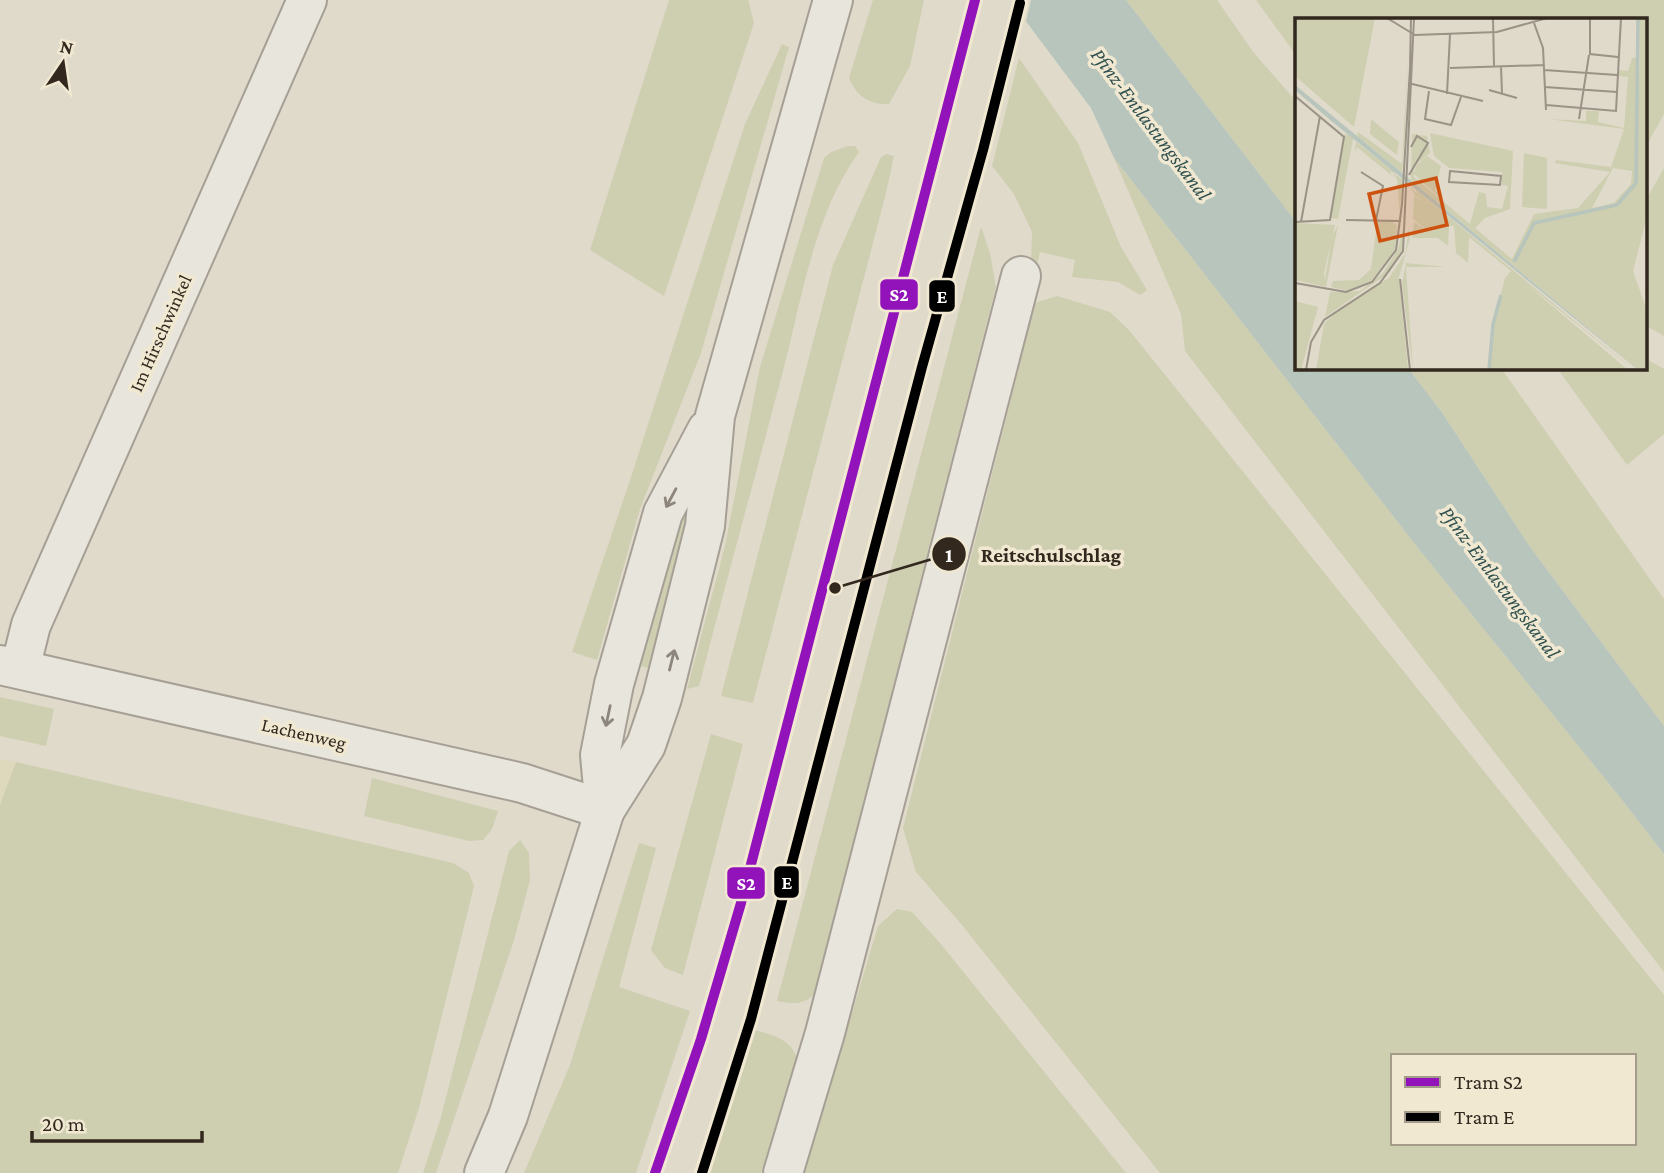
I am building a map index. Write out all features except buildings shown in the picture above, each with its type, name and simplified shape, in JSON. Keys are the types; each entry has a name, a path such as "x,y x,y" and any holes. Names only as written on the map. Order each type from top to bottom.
{"street":[{"name":"Im Hirschwinkel","path":"10,667 307,0"},
{"path":"484,1173 508,1116 605,810 646,746 662,698 705,526 715,416 833,0"},
{"path":"783,1173 825,1033 1021,276"},
{"path":"605,810 600,755 614,684 663,513 715,416"},
{"name":"Lachenweg","path":"10,667 522,783 605,810"}],"shaded area":[{"path":"0,759 16,762 0,805"}],"green space":[{"path":"669,0 748,0 754,23 664,296 590,250"},
{"path":"873,0 924,0 910,66 889,104 876,103 865,98 849,78"},
{"path":"1126,0 1217,0 1254,53 1295,100 1295,221"},
{"path":"1256,0 1664,0 1664,114 1646,146 1646,18 1295,18 1295,54"},
{"path":"782,44 789,47 701,353 640,509 597,660 572,652 745,124"},
{"path":"1019,58 1078,143 1121,247 1147,290 1140,295 1118,282 1072,277 1075,260 1040,252 1036,269 1031,265 1032,232 1014,194 992,166"},
{"path":"855,146 859,152 831,202 812,256 699,686 687,689 725,546 760,367 824,158 831,152"},
{"path":"886,154 894,156 886,193 753,703 721,696 833,265 881,157"},
{"path":"1114,158 1418,548 1664,854 1664,972 1185,351 1181,314"},
{"path":"1664,168 1664,336 1646,326 1646,200"},
{"path":"981,227 990,253 996,287 814,995 797,1003 777,1001"},
{"path":"1057,296 1110,312 1129,330 1664,995 1664,1173 1160,1173 962,925 916,872 903,828 1035,303"},
{"path":"1646,359 1664,369 1664,434 1627,465 1558,369 1646,369"},
{"path":"1409,369 1502,369 1664,599 1664,726 1530,547 1443,414"},
{"path":"685,511 695,513 663,672 638,665 677,525"},
{"path":"0,697 54,709 46,746 0,736"},
{"path":"711,734 743,744 683,975 665,968 651,950"},
{"path":"16,762 453,863 469,873 474,886 419,1108 398,1173 0,1173 0,805"},
{"path":"372,778 498,811 492,829 483,840 469,841 364,816"},
{"path":"520,840 529,853 530,880 514,940 436,1173 423,1173 441,1117 509,851"},
{"path":"639,843 656,848 619,987 690,1011 636,1173 524,1173 570,1065"},
{"path":"897,909 912,912 940,943 1126,1173 804,1173 878,926"},
{"path":"749,1028 784,1041 797,1058 761,1173 709,1173"}],"water":[{"name":"Pfinz-Entlastungskanal","path":"1010,0 1126,0 1295,221 1295,369 1409,369 1443,414 1530,547 1664,726 1664,854 1418,548 1114,158 1091,108"}],"pier":[{"path":"1006,0 1031,0 1025,26 1007,2"}],"tram line":[{"name":"S2","path":"655,1173 701,1039 741,903 975,0"},
{"name":"E","path":"702,1173 751,1019 1020,3"}],"place":[{"name":"Reitschulschlag","path":"835,588"}]}
